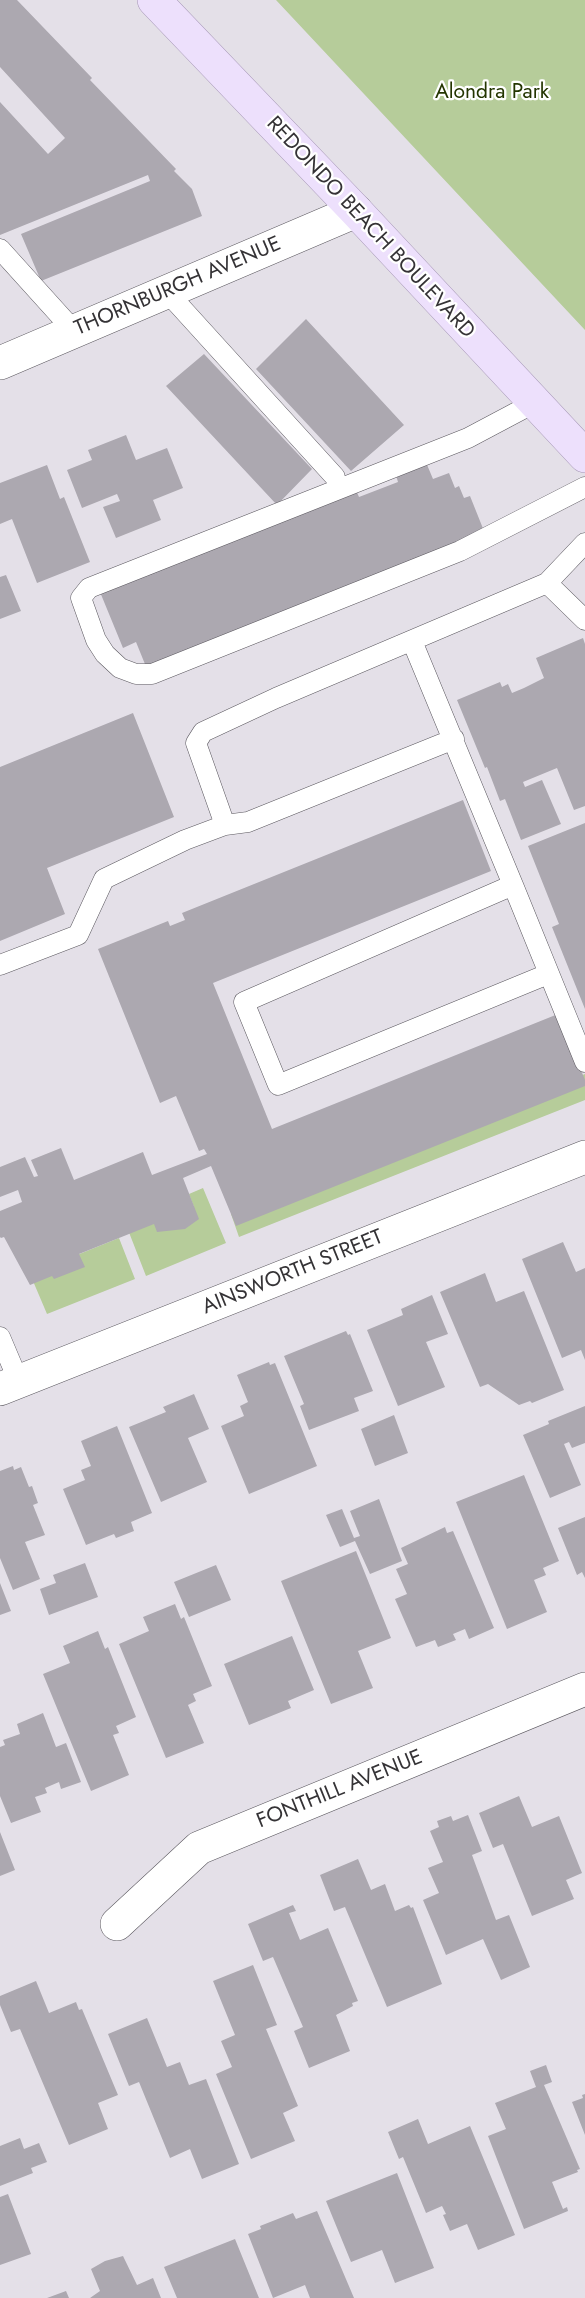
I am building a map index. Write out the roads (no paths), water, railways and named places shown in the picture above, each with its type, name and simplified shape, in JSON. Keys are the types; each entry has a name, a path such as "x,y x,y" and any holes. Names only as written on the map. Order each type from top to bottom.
{"main road":[{"name":"REDONDO BEACH BOULEVARD","path":"154,0 356,211 585,456"}],"street":[{"name":"THORNBURGH AVENUE","path":"0,363 356,211"},
{"name":"AINSWORTH STREET","path":"10,1386 585,1157"},
{"name":"FONTHILL AVENUE","path":"117,1924 199,1848 585,1689"}],"lane":[{"path":"0,249 74,331"},
{"path":"167,292 335,477"},
{"path":"534,403 468,438 88,588 81,598 96,640 105,654 120,668 136,674 153,674 460,551 585,486"},
{"path":"225,825 196,743 203,732 276,698 547,583 585,543"},
{"path":"547,583 585,620"},
{"path":"412,641 585,1062"},
{"path":"0,965 78,935 104,879 184,840 225,825 248,822 454,739"},
{"path":"513,885 244,1002 278,1085 548,974"},
{"path":"0,1337 10,1386"}],"park label":[{"name":"Alondra Park","path":"492,93"}]}
